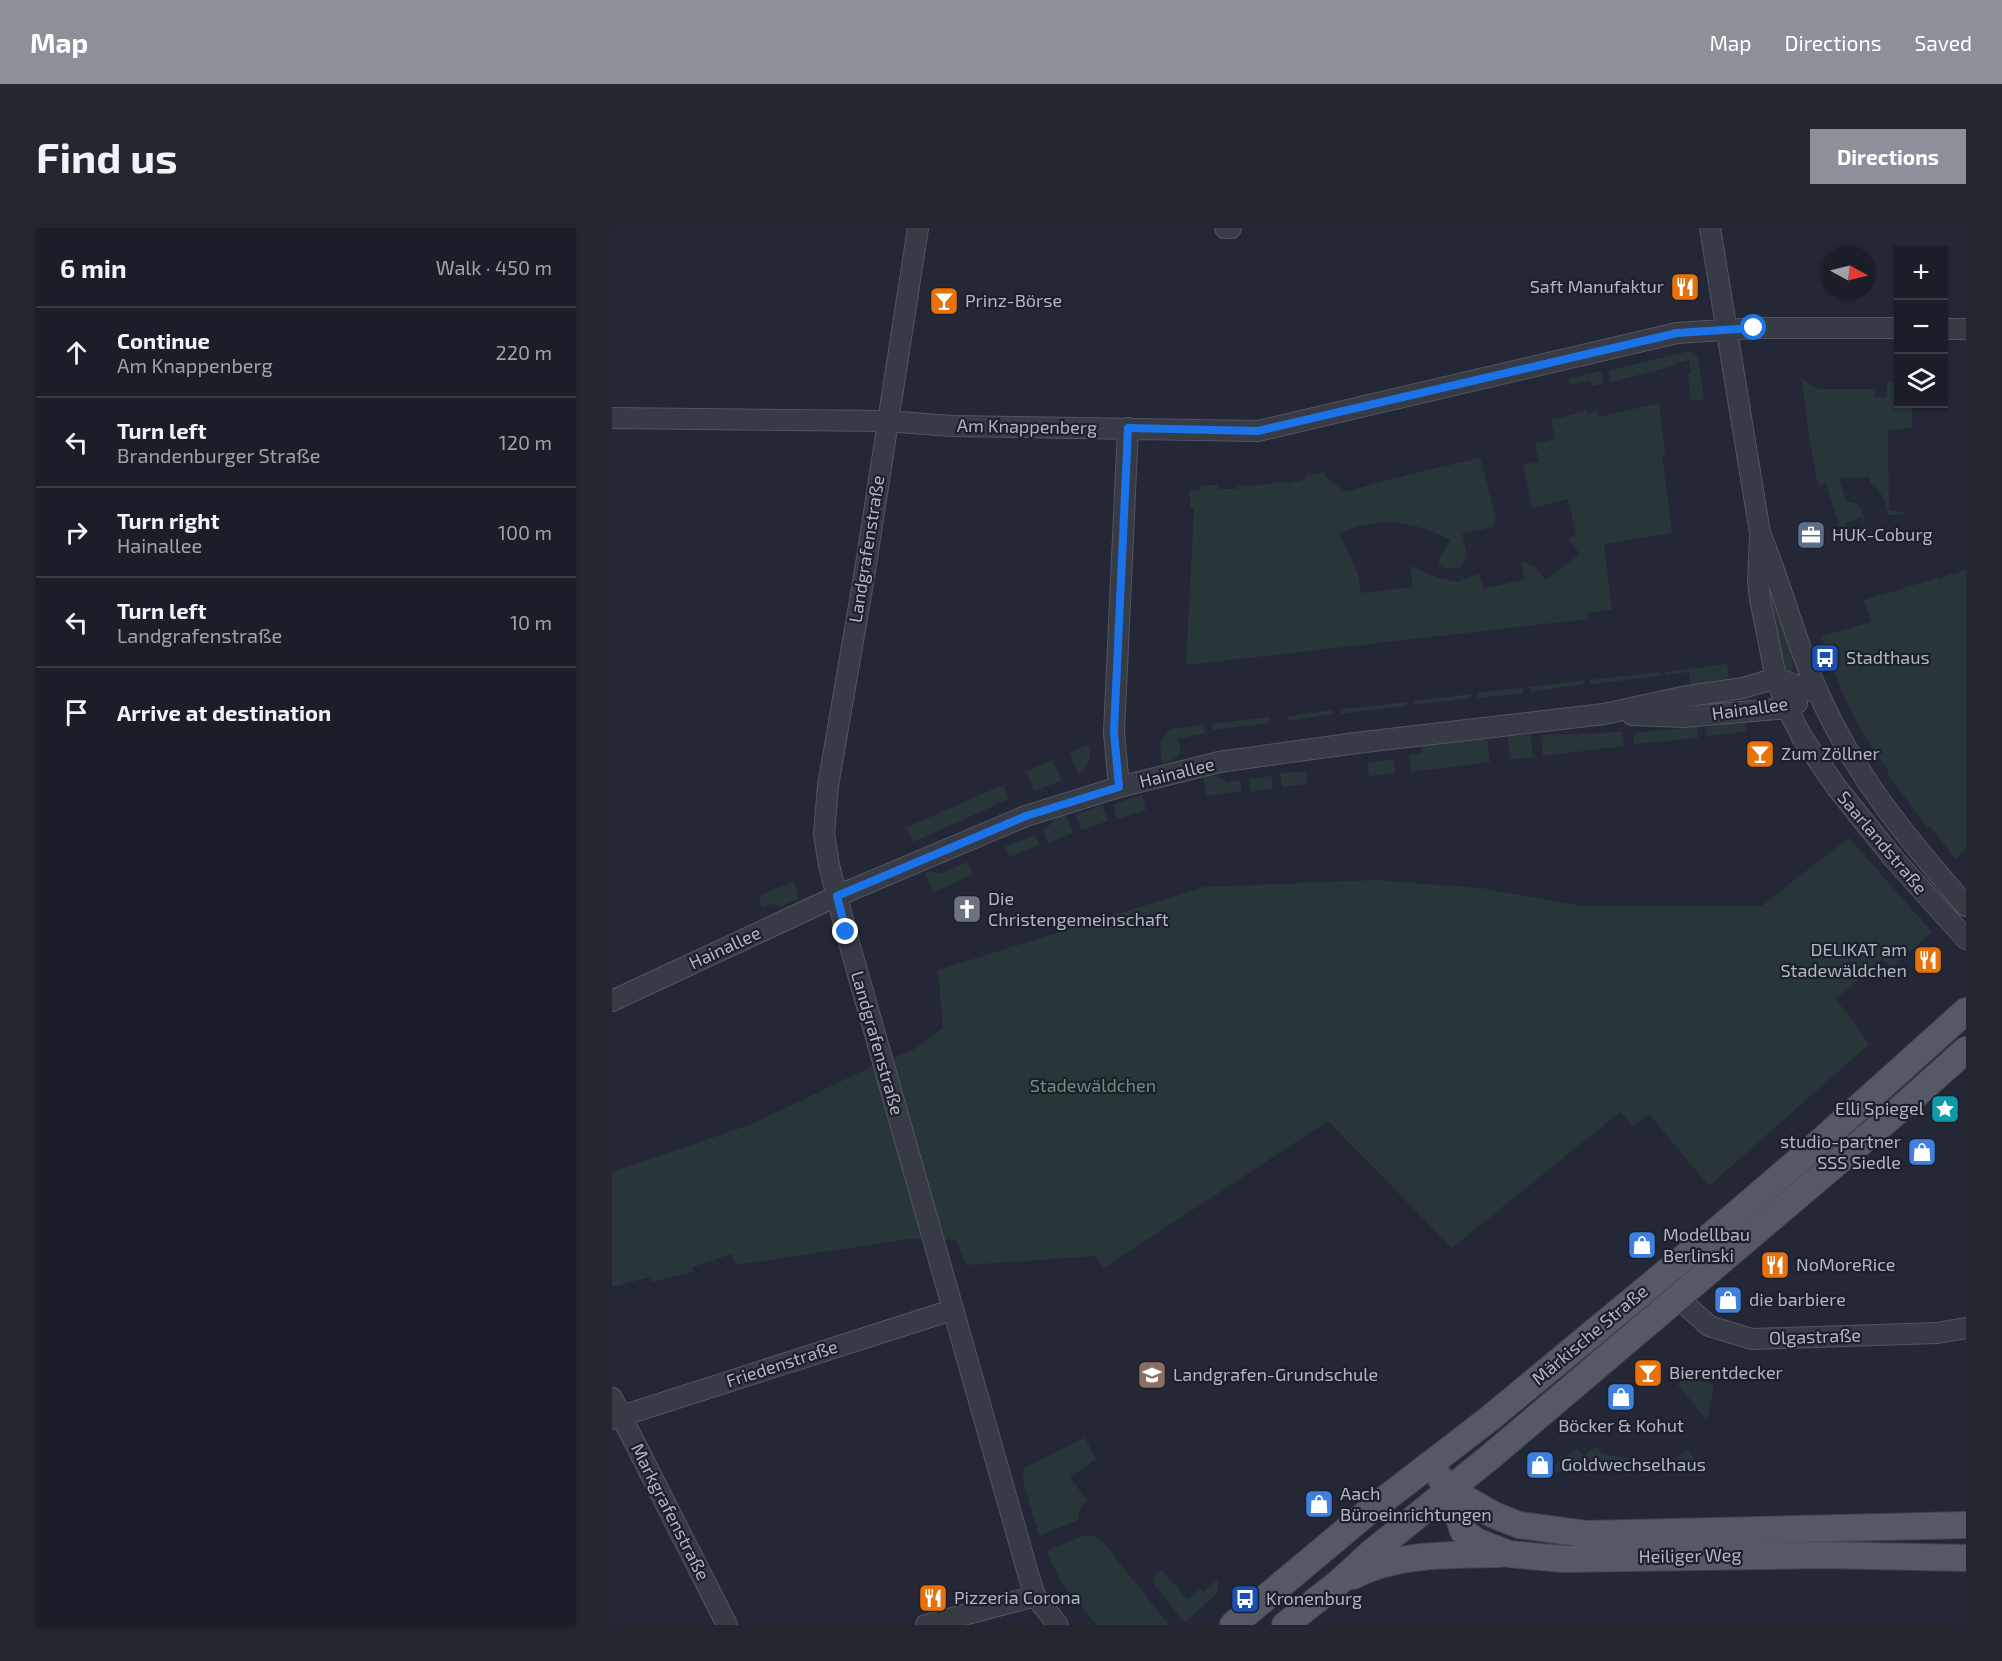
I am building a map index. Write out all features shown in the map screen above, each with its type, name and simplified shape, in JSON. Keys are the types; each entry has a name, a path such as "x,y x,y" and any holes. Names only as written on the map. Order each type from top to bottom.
{"main road":[{"name":"Märkische Straße","path":"1233,1625 1376,1505 1489,1419 1721,1227 1819,1143 1966,1011"},
{"name":"Märkische Straße","path":"1285,1625 1450,1490 1892,1116 1966,1050"},
{"name":"Heiliger Weg","path":"1430,1464 1450,1490 1463,1531 1476,1541 1509,1554 1563,1558 1812,1555 1966,1558"},
{"name":"Heiliger Weg","path":"1450,1490 1503,1519 1519,1525 1586,1534 1966,1525"},
{"path":"1337,1584 1376,1565 1433,1556 1509,1554"}],"street":[{"name":"Landgrafenstraße","path":"918,228 864,577 828,786 824,834 837,896 952,1310 1035,1596 1058,1625"},
{"path":"1225,228 1231,228"},
{"name":"Saarlandstraße","path":"1710,228 1760,533 1758,580 1776,678 1787,708 1802,737 1837,789 1894,859 1966,939"},
{"name":"Am Knappenberg","path":"612,418 887,421 951,426 1258,431 1677,333 1754,328 1894,328"},
{"path":"1948,328 1966,328"},
{"path":"1119,787 1114,732 1128,428"},
{"name":"Saarlandstraße","path":"1760,533 1777,574 1799,647 1843,745 1865,781 1914,846 1966,906"},
{"name":"Hainallee","path":"612,1001 837,896 1026,816 1119,787 1219,762 1356,742 1604,714 1682,697 1743,687 1776,678 1818,693"},
{"name":"Hainallee","path":"1604,714 1684,717 1787,708 1818,693"},
{"name":"Olgastraße","path":"1677,1298 1709,1326 1752,1339 1927,1333 1966,1328"},
{"name":"Friedenstraße","path":"617,1418 952,1310"},
{"name":"Markgrafenstraße","path":"612,1398 617,1418 727,1625"},
{"path":"926,1625 1035,1596"}],"green space":[{"path":"1690,351 1698,357 1704,399 1691,401 1689,360 1611,382 1608,371"},
{"path":"1601,371 1604,383 1592,386 1590,380 1570,385 1568,379"},
{"path":"1802,379 1818,389 1875,389 1875,397 1887,397 1887,382 1894,382 1894,408 1912,408 1912,428 1888,430 1889,510 1903,512 1903,515 1888,515 1883,497 1870,483 1870,477 1839,478 1846,501 1858,504 1863,512 1864,526 1861,517 1845,524 1847,532 1841,534 1826,483 1818,485"},
{"path":"1659,403 1665,454 1662,455 1672,533 1604,544 1612,610 1587,613 1588,619 1186,665 1194,508 1190,507 1190,490 1201,491 1201,485 1218,485 1219,489 1237,489 1238,486 1286,481 1288,484 1306,479 1305,476 1325,472 1326,477 1345,492 1480,458 1496,518 1492,527 1462,534 1467,555 1462,567 1446,569 1439,565 1440,557 1451,540 1424,528 1409,525 1367,524 1339,534 1358,574 1361,593 1412,587 1411,566 1439,578 1457,582 1479,574 1484,589 1525,579 1521,562 1535,566 1545,580 1580,554 1569,540 1576,534 1568,499 1532,508 1523,465 1539,462 1535,444 1555,439 1551,420 1586,411 1587,414 1598,411 1599,417"},
{"path":"1966,570 1966,849 1955,859 1930,826 1928,828 1887,773 1889,771 1857,722 1821,636 1871,622 1864,600 1938,578 1943,579 1942,577"},
{"path":"1766,577 1771,577 1792,653 1793,675 1784,677"},
{"path":"1727,664 1729,678 1691,686 1689,672 1666,675 1665,672"},
{"path":"1660,672 1661,676 1591,684 1590,680"},
{"path":"1584,680 1585,684 1530,692 1529,687"},
{"path":"1522,688 1523,693 1478,698 1477,693"},
{"path":"1471,694 1471,698 1414,705 1414,701"},
{"path":"1407,702 1407,706 1341,714 1341,709"},
{"path":"1333,710 1333,714 1289,721 1288,716"},
{"path":"1270,717 1271,723 1213,730 1212,724"},
{"path":"1745,723 1746,732 1707,736 1706,727"},
{"path":"1204,725 1205,733 1178,739 1181,753 1173,760 1162,764 1160,742 1170,729"},
{"path":"1697,727 1698,738 1634,744 1633,733"},
{"path":"1622,732 1625,746 1543,756 1541,735"},
{"path":"1531,735 1533,757 1510,760 1507,736"},
{"path":"1487,738 1490,762 1411,772 1409,755 1422,753 1421,745"},
{"path":"1089,745 1089,762 1078,774 1070,752"},
{"path":"1394,759 1395,773 1369,776 1367,763"},
{"path":"1053,760 1061,781 1034,791 1027,771"},
{"path":"1306,771 1307,784 1282,787 1280,773"},
{"path":"1212,775 1225,780 1226,783 1240,780 1242,791 1207,796 1203,777"},
{"path":"1271,776 1273,788 1251,792 1249,779"},
{"path":"1003,785 1009,799 913,842 907,827"},
{"path":"1142,795 1146,810 1117,819 1113,804"},
{"path":"1103,805 1108,821 1081,830 1076,814"},
{"path":"1065,814 1073,833 1048,843 1042,829"},
{"path":"1035,835 1039,845 1009,857 1005,847"},
{"name":"Stadewäldchen","path":"1849,838 1932,932 1892,967 1882,959 1836,999 1869,1044 1709,1186 1649,1114 1633,1126 1620,1112 1452,1248 1328,1121 1104,1268 1096,1256 966,1265 957,1240 910,1239 736,1265 732,1254 692,1267 693,1272 652,1282 650,1277 612,1287 612,1172 755,1123 883,1061 910,1052 943,1028 938,970 1204,887 1375,880 1481,888 1582,906 1761,906"},
{"path":"967,862 973,874 934,892 925,873 928,871 940,874"},
{"path":"793,881 798,892 797,899 782,906 772,904 762,907 759,896"},
{"path":"1685,1376 1714,1385 1707,1420 1678,1385 1679,1380"},
{"path":"1085,1438 1096,1459 1070,1477 1087,1501 1080,1508 1078,1520 1039,1536 1024,1484 1023,1469"},
{"path":"1596,1446 1602,1454 1654,1462 1675,1459 1687,1450 1696,1460 1701,1460 1702,1468 1587,1469 1586,1471 1555,1472 1552,1467 1577,1448 1584,1456"},
{"path":"1086,1535 1103,1542 1169,1625 1097,1625 1062,1584 1046,1551"},
{"path":"1162,1570 1187,1599 1200,1589 1203,1592 1216,1581 1218,1592 1185,1621 1154,1584 1155,1576"}],"place":[{"name":"Saft Manufaktur","path":"1685,287"},
{"name":"Prinz-Börse","path":"944,301"},
{"name":"HUK-Coburg","path":"1811,535"},
{"name":"Stadthaus","path":"1825,658"},
{"name":"Zum Zöllner","path":"1760,754"},
{"name":"Die Christengemeinschaft","path":"967,909"},
{"name":"DELIKAT am Stadewäldchen","path":"1928,960"},
{"name":"Elli Spiegel","path":"1945,1109"},
{"name":"studio-partner SSS Siedle","path":"1922,1152"},
{"name":"Modellbau Berlinski","path":"1642,1245"},
{"name":"NoMoreRice","path":"1775,1265"},
{"name":"die barbiere","path":"1728,1300"},
{"name":"Bierentdecker","path":"1648,1373"},
{"name":"Landgrafen-Grundschule","path":"1152,1375"},
{"name":"Böcker & Kohut","path":"1621,1397"},
{"name":"Goldwechselhaus","path":"1540,1465"},
{"name":"Aach Büroeinrichtungen","path":"1319,1504"},
{"name":"Pizzeria Corona","path":"933,1598"},
{"name":"Kronenburg","path":"1245,1599"}],"route":[{"path":"846,932 837,896 1038,811 1119,787 1114,732 1128,428 1258,431 1677,333 1754,328"}]}
